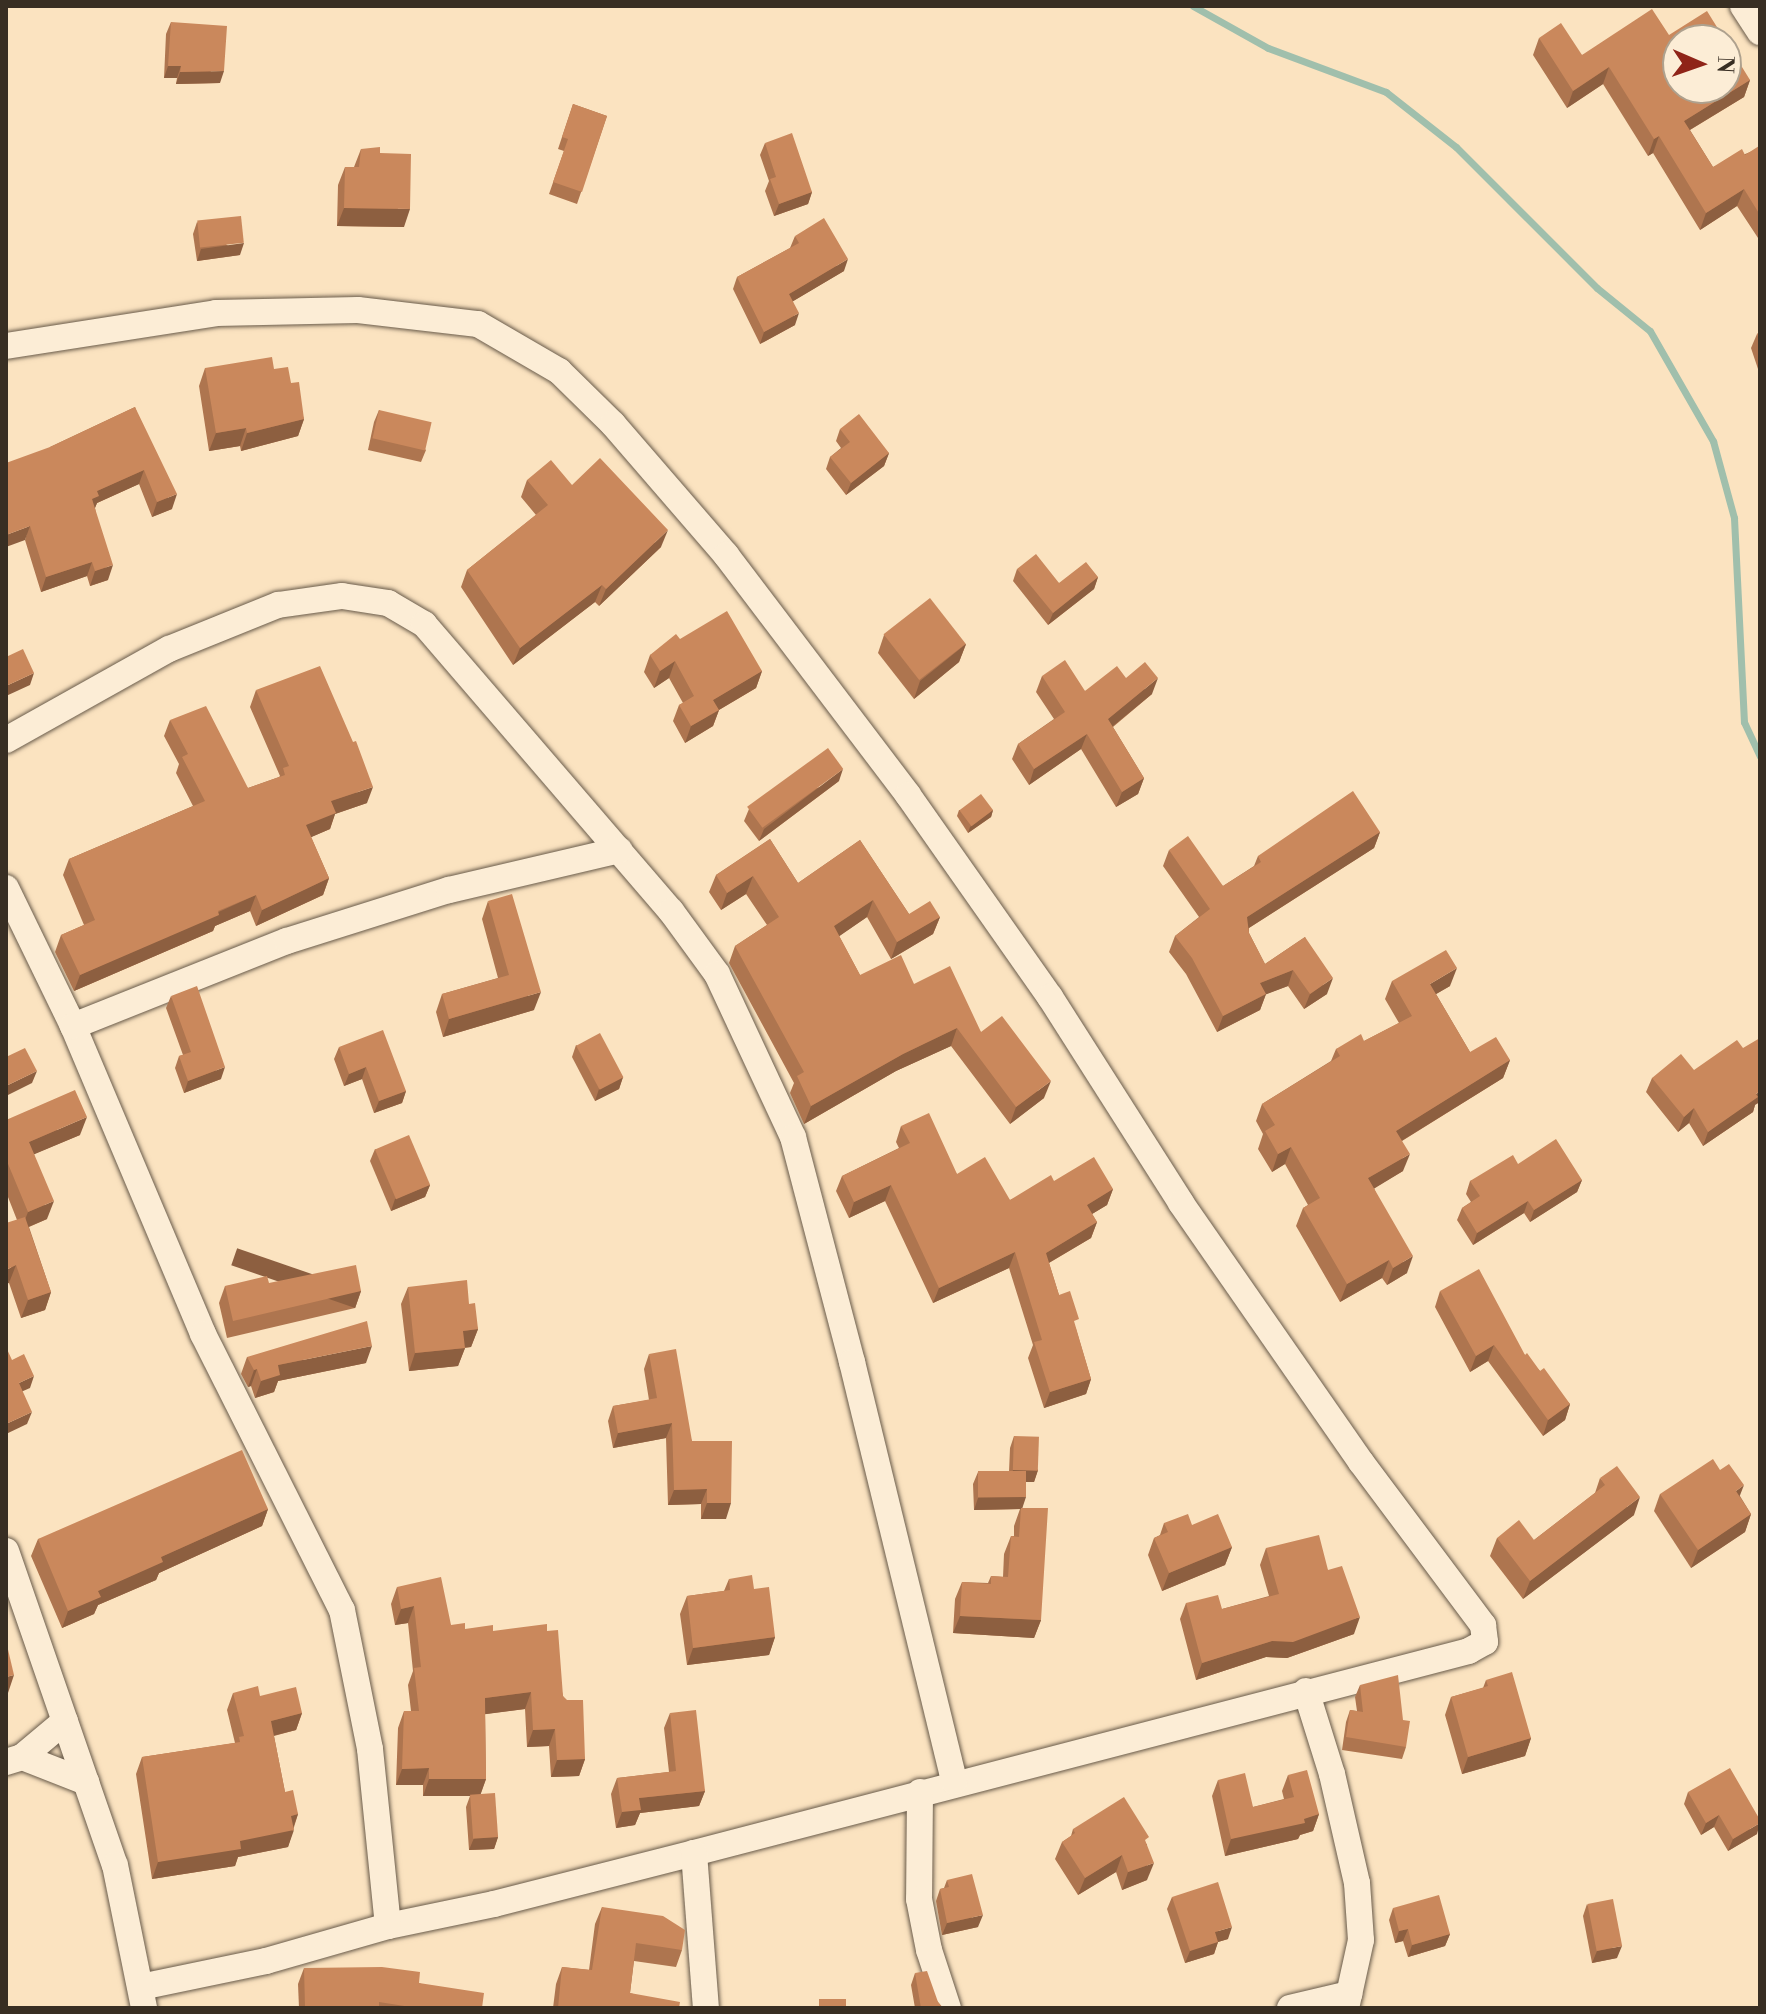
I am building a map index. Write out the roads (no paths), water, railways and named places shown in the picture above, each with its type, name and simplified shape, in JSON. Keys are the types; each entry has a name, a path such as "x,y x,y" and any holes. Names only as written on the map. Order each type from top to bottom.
{"street":[{"path":"1743,6 1760,32"},
{"path":"6,346 216,313 358,310 478,324 559,371 613,424 726,555 908,795 1050,997 1181,1203 1361,1462 1483,1625 1485,1642 1469,1651 954,1782 694,1853 494,1904 388,1926 142,1998 115,1865 6,1551"},
{"path":"6,740 169,649 278,605 342,596 388,603 424,624 671,911 717,974 793,1137 852,1362 954,1782"},
{"path":"73,1026 302,937 449,890 619,850"},
{"path":"6,888 73,1026 203,1334 342,1610 370,1749 388,1926"},
{"path":"1290,2008 1348,2001 1361,1940 1357,1883 1332,1774 1306,1691"},
{"path":"14,1759 65,1721"},
{"path":"14,1759 86,1782"},
{"path":"920,1792 919,1899 929,1950 948,2008"},
{"path":"694,1853 706,2008"}],"waterway":[{"path":"1193,6 1268,48 1386,92 1456,147 1597,288 1650,331 1713,441 1734,518 1744,722 1760,757"}]}
